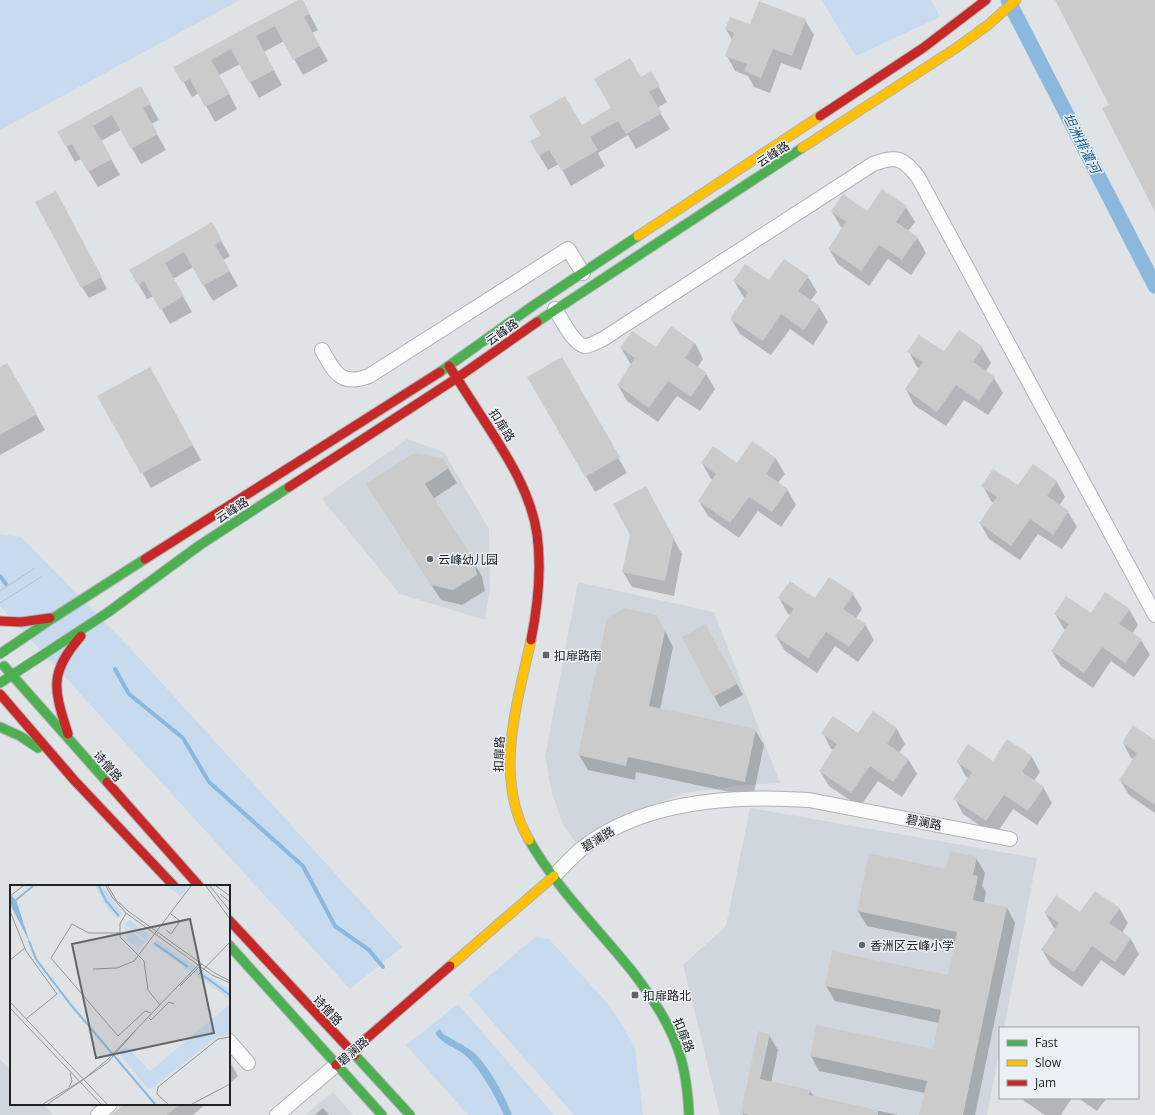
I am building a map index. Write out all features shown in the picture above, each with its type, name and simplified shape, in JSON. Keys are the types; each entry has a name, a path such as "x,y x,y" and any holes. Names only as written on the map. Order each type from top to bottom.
{"street":[{"name":"云峰路","path":"0,654 449,366 534,305 923,48 986,0"},
{"name":"云峰路","path":"0,683 91,623 200,545 457,378 555,309 956,48 988,25 1016,0"},
{"path":"555,309 574,340 580,344 585,346 603,339 874,164 892,159 908,164 918,177 1155,615"},
{"path":"322,350 337,375 349,380 361,380 568,249 583,273"},
{"name":"扣扉路","path":"449,366 517,474 531,507 537,533 540,560 539,591 510,739 509,768 517,814 524,831 554,876 641,982 662,1014 672,1033 684,1070 689,1115"},
{"path":"0,621 21,622 56,617"},
{"path":"70,741 57,697 58,670 66,654 91,623"},
{"name":"诗僧路","path":"0,661 198,885"},
{"path":"0,694 58,761 173,885"},
{"path":"0,727 20,736 58,761"},
{"name":"碧澜路","path":"277,1115 554,876 577,852 586,845 613,830 643,816 678,807 739,799 782,798 831,803 1010,839"},
{"name":"诗僧路","path":"230,921 410,1115"},
{"path":"230,946 382,1115"},
{"path":"230,1042 248,1064"},
{"path":"98,1115 109,1105"}],"shaded area":[{"path":"0,0 240,0 0,130"},
{"path":"821,0 931,0 940,17 856,56"},
{"name":"云峰幼儿园","path":"407,439 444,452 489,529 490,589 485,620 400,594 322,499"},
{"path":"0,534 21,537 131,649 402,947 350,989 0,606"},
{"path":"578,582 714,612 780,783 736,786 684,793 603,825 576,843 563,824 552,794 545,756"},
{"name":"香洲区云峰小学","path":"750,808 1037,858 1004,1027 999,1027 999,1053 987,1115 720,1115 683,965 726,926"},
{"path":"535,937 549,939 610,1006 635,1047 643,1115 574,1115 468,994"},
{"path":"458,1004 554,1115 468,1115 406,1045"},
{"path":"0,1059 10,1070 10,1105 44,1105 53,1115 0,1115"},
{"path":"333,1092 353,1115 305,1115"}],"water":[{"path":"440,1029 443,1034 473,1052 484,1064 496,1081 512,1115 504,1115 487,1083 471,1061 461,1052 445,1043 438,1037 435,1033"}],"building":[{"path":"298,0 303,0 310,14 304,17 320,46 293,60 275,26 256,36 274,70 249,83 231,49 211,60 230,94 205,107 190,79 182,83 173,67"},
{"path":"1055,0 1155,0 1155,212 1102,108 1109,105"},
{"path":"759,1 806,19 792,56 773,49 761,78 744,71 747,64 725,56 734,33 725,29 730,17 750,24"},
{"path":"630,58 641,77 651,71 660,86 649,92 662,113 626,134 618,121 590,137 598,150 562,171 549,150 539,156 530,141 541,135 529,116 565,96 582,125 611,108 594,79"},
{"path":"141,86 151,104 143,108 158,134 131,149 112,115 93,126 112,159 88,172 72,144 66,147 57,132"},
{"path":"882,189 907,206 896,222 918,237 902,260 879,245 861,271 828,249 846,222 831,211 843,194 867,211"},
{"path":"56,191 102,277 81,288 35,202"},
{"path":"212,222 222,240 215,245 230,271 203,286 184,252 165,263 184,296 160,310 144,281 138,285 129,270"},
{"path":"784,259 809,276 798,291 820,306 804,330 781,314 763,341 730,319 748,292 733,281 745,264 769,280"},
{"path":"671,326 695,343 685,358 707,373 691,397 668,381 649,408 617,385 635,358 620,348 632,331 656,347"},
{"path":"959,330 983,347 973,362 995,377 979,401 956,385 937,412 905,389 923,362 907,352 919,335 944,351"},
{"path":"562,357 620,457 585,477 527,377"},
{"path":"7,363 37,414 0,435 0,367"},
{"path":"150,367 193,445 141,474 97,396"},
{"path":"752,441 776,458 766,474 788,489 772,512 749,497 730,523 698,501 716,474 701,463 713,446 737,463"},
{"path":"414,453 443,459 449,468 425,484 474,560 477,575 453,590 431,585 366,484"},
{"path":"1033,464 1057,481 1047,496 1069,511 1053,535 1030,519 1011,546 979,523 997,497 981,486 993,469 1018,485"},
{"path":"646,486 674,538 665,581 622,572 630,535 613,504"},
{"path":"829,577 854,593 843,609 866,624 849,647 826,632 808,658 775,636 794,609 778,598 790,581 815,598"},
{"path":"1105,592 1130,609 1119,624 1142,639 1125,663 1102,647 1084,673 1051,651 1069,624 1054,614 1066,596 1091,613"},
{"path":"624,608 657,615 665,631 649,706 756,729 745,782 628,757 626,766 578,755 607,618"},
{"path":"706,624 737,684 713,697 682,637"},
{"path":"873,711 897,728 887,744 909,759 893,782 870,766 851,793 819,771 837,744 821,733 833,716 858,733"},
{"path":"1133,725 1155,740 1155,805 1119,780 1137,753 1122,743"},
{"path":"1007,739 1032,756 1022,772 1044,787 1028,811 1004,795 986,821 953,799 972,772 956,762 968,744 993,761"},
{"path":"950,851 977,857 973,875 978,876 973,900 1007,907 963,1115 919,1115 927,1081 810,1056 816,1025 933,1049 941,1010 825,986 832,951 948,975 957,932 857,911 869,853 946,869"},
{"path":"1095,891 1120,908 1109,923 1131,938 1115,962 1092,946 1074,972 1041,950 1059,923 1044,913 1056,895 1080,912"},
{"path":"758,1031 770,1034 760,1079 811,1090 809,1095 878,1110 878,1115 749,1115 741,1113"},
{"path":"123,1105 179,1105 167,1115 111,1115"}],"waterway":[{"name":"坦洲排灌河","path":"1008,0 1155,286"},
{"path":"0,576 6,584"},
{"path":"115,669 129,694 183,738 209,782 303,866 335,926 369,950 383,967"}],"tram line":[{"path":"0,591 35,568"},
{"path":"0,603 41,577"}],"traffic: fast":[{"path":"537,322 802,148"},
{"path":"440,372 534,305 638,236"},
{"path":"0,683 107,613 200,545 289,487"},
{"path":"0,654 145,559"},
{"path":"4,666 107,782"},
{"path":"0,727 20,736 38,748"},
{"path":"529,840 551,874 632,971 659,1010 675,1041 681,1060 686,1083 689,1115"},
{"path":"230,946 382,1115"},
{"path":"355,1055 410,1115"}],"traffic: slow":[{"path":"802,148 956,48 988,25 1016,0"},
{"path":"638,236 820,116"},
{"path":"529,840 518,816 512,792 510,767 511,741 515,715 531,640"},
{"path":"450,966 554,876"}],"traffic: jam":[{"path":"820,116 923,48 986,0"},
{"path":"289,487 457,378 537,322"},
{"path":"449,366 511,464 530,505 537,534 539,561 536,614 531,640"},
{"path":"145,559 440,372"},
{"path":"0,621 21,622 50,618"},
{"path":"68,734 59,705 57,682 63,661 70,649 81,636"},
{"path":"0,694 74,780 173,885"},
{"path":"107,782 198,885"},
{"path":"230,921 355,1055"},
{"path":"336,1065 450,966"}],"place":[{"name":"云峰幼儿园","path":"430,559"},
{"name":"扣扉路南","path":"546,655"},
{"name":"香洲区云峰小学","path":"862,945"},
{"name":"扣扉路北","path":"635,995"}]}
